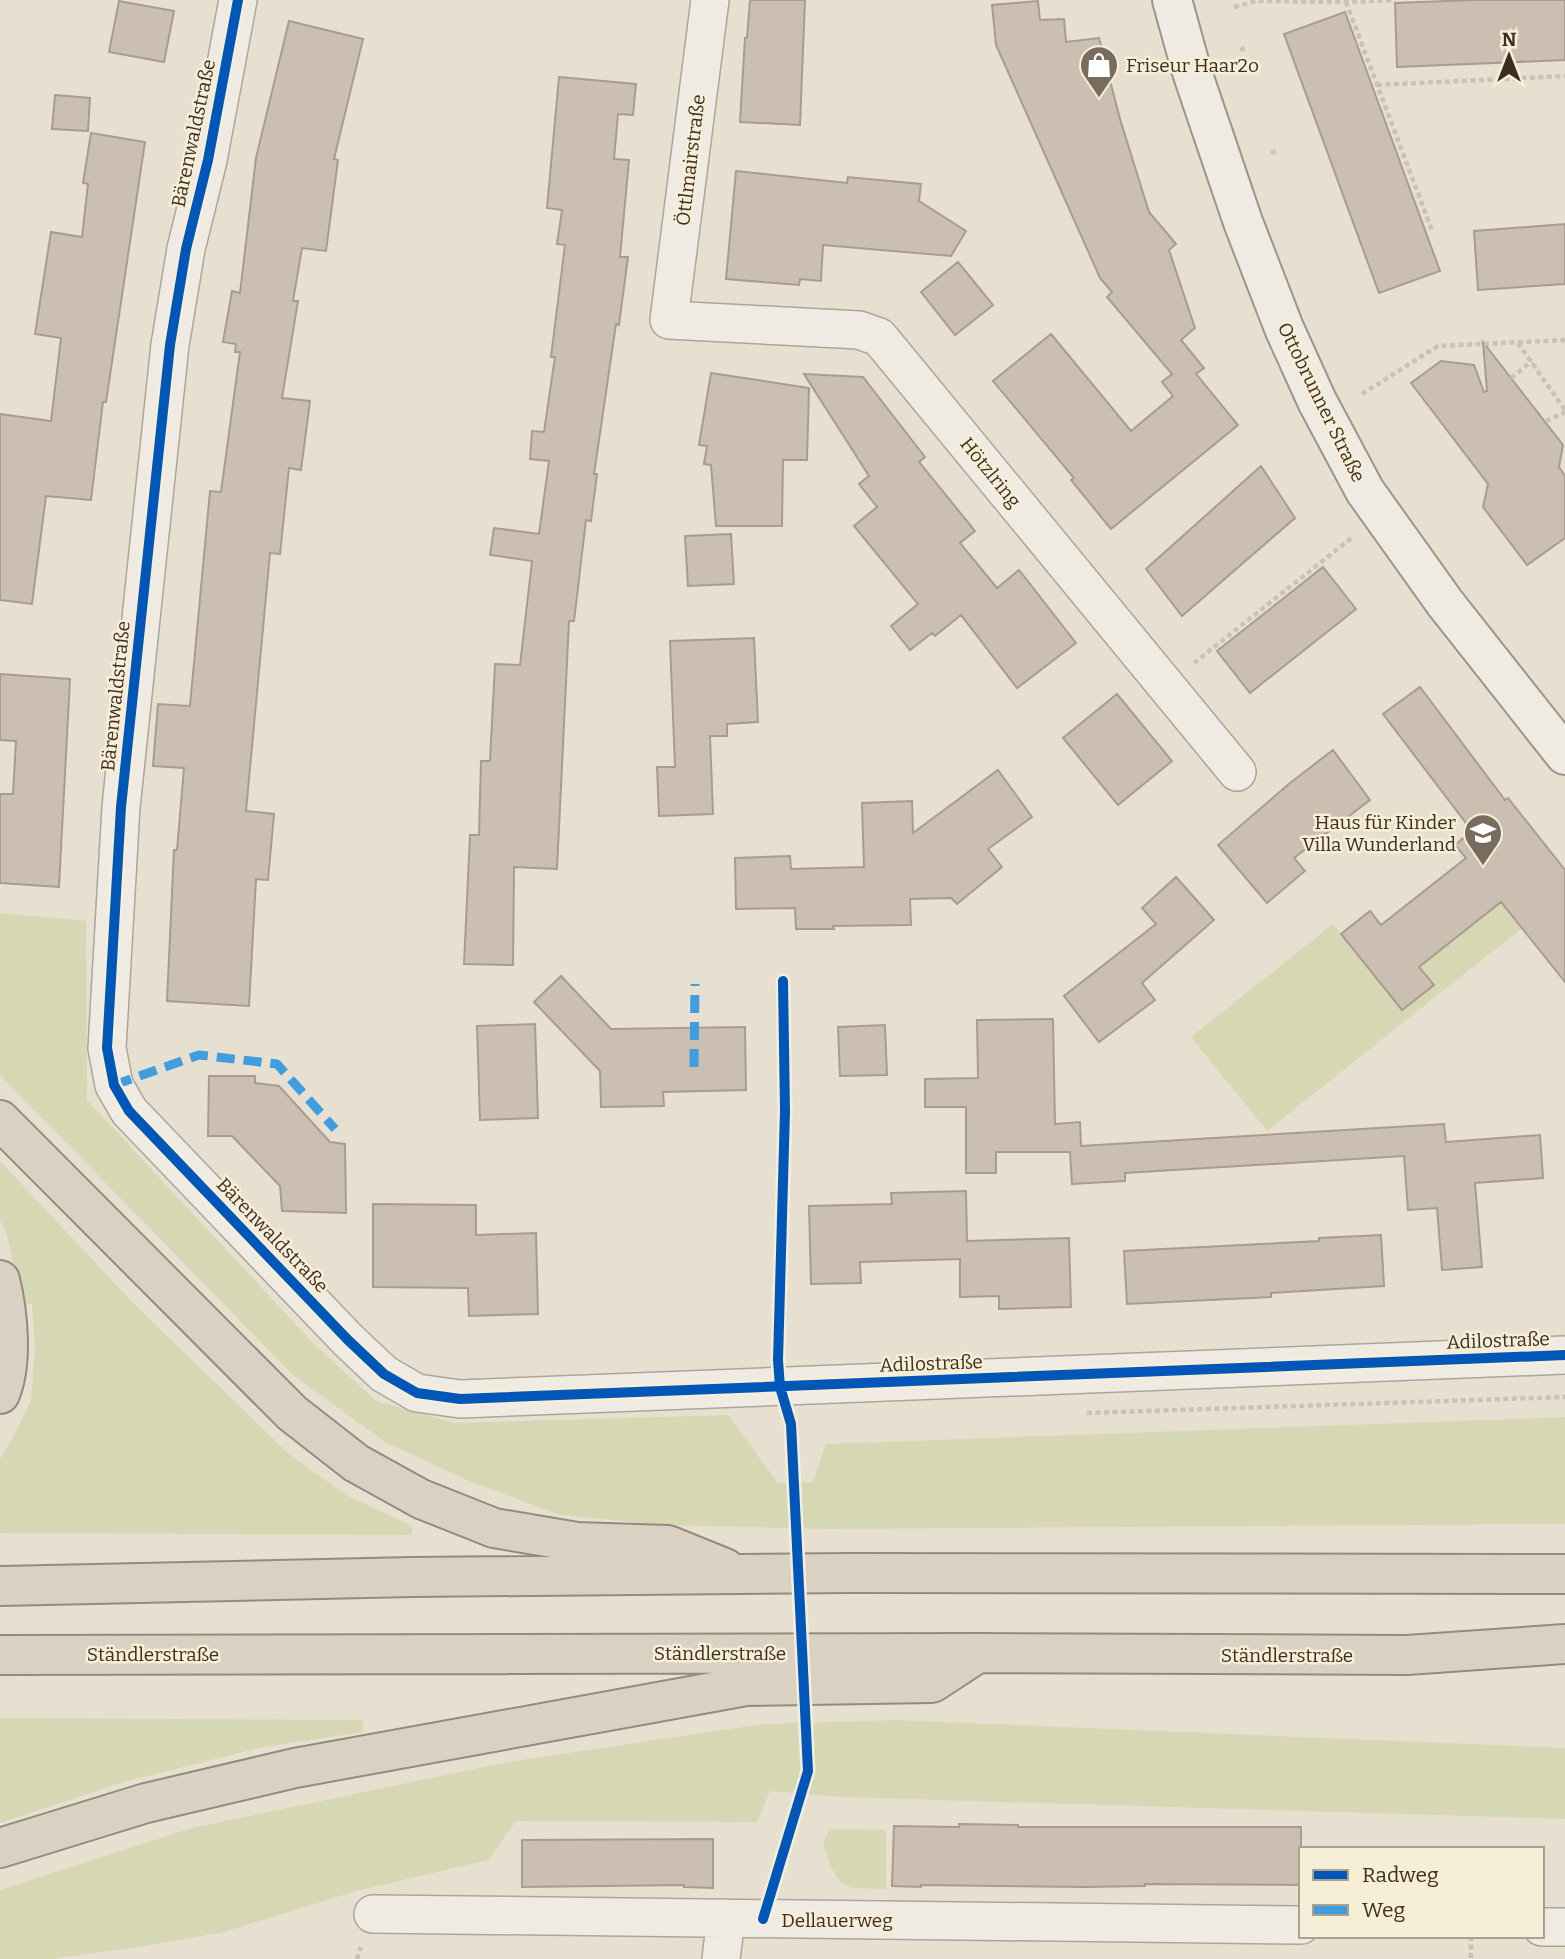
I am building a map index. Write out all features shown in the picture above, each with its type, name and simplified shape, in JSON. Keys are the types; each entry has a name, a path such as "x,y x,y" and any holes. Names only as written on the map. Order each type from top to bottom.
{"highway":[{"path":"0,1120 292,1413 356,1464 421,1499 494,1528 577,1542 667,1545 743,1575"},
{"path":"0,1280 7,1320 4,1383 0,1394"},
{"path":"0,1587 412,1577 1565,1574"},
{"name":"Ständlerstraße","path":"0,1655 1407,1655 1565,1644"},
{"path":"0,1848 146,1803 295,1768 746,1686 932,1684 978,1653"}],"main road":[{"name":"Ottobrunner Straße","path":"1172,0 1192,72 1243,222 1284,328 1317,401 1365,491 1445,603 1565,755"}],"street":[{"name":"Bärenwaldstraße","path":"238,0 208,160 186,249 170,345 122,797 107,1048 114,1085 129,1111 329,1317"},
{"name":"Öttlmairstraße","path":"669,320 710,0"},
{"name":"Hötzlring","path":"669,320 859,331 879,337 1237,772"},
{"name":"Adilostraße","path":"329,1317 383,1374 417,1393 460,1399 1565,1355"},
{"name":"Dellauerweg","path":"373,1914 1299,1925"},
{"path":"722,1959 726,1918"},
{"path":"1544,1927 1565,1927"}],"path":[{"path":"1234,7 1257,1 1395,0"},
{"path":"1346,2 1433,233"},
{"path":"1377,85 1565,76"},
{"path":"1271,153 1279,150"},
{"path":"1363,394 1438,346 1565,340"},
{"path":"1518,343 1565,411 1546,421"},
{"path":"1511,378 1532,362"},
{"path":"1166,685 1355,535"},
{"path":"1079,1414 1565,1396"},
{"path":"1471,1938 1471,1959"}],"green space":[{"path":"1501,902 1522,928 1267,1131 1191,1037 1333,924 1402,1010 1434,985 1419,967"},
{"path":"0,913 86,921 87,1100 314,1344 376,1401 454,1423 728,1415 778,1483 813,1482 826,1444 1565,1417 1565,1524 827,1529 662,1525 560,1515 467,1480 385,1442 293,1375 0,1075"},
{"path":"0,1161 134,1304 291,1456 348,1496 412,1526 412,1535 0,1533 0,1459 31,1400 35,1346 32,1304 22,1303 7,1235 0,1220"},
{"path":"0,1718 363,1720 363,1732 263,1747 120,1783 0,1823"},
{"path":"896,1720 1565,1748 1565,1819 841,1797 770,1791 757,1822 516,1821 488,1860 356,1891 224,1932 50,1959 0,1959 0,1890 192,1828 508,1762 763,1724"},
{"path":"829,1829 886,1830 886,1889 851,1888 840,1881 832,1869 823,1844"}],"building":[{"path":"750,0 805,0 800,125 740,122"},
{"path":"1565,0 1565,60 1397,67 1395,3"},
{"path":"119,1 174,11 164,62 109,52"},
{"path":"1038,1 1040,20 1064,19 1066,42 1099,38 1120,119 1149,212 1176,244 1169,250 1195,328 1181,340 1204,368 1196,374 1238,425 1111,529 1071,480 1074,478 993,381 1051,334 1131,431 1173,396 1162,382 1172,374 1107,297 1112,292 1100,278 996,45 992,5"},
{"path":"1345,12 1440,271 1379,293 1284,34"},
{"path":"289,21 363,39 334,159 338,160 326,251 302,248 293,301 298,301 282,398 310,401 301,470 289,468 280,554 270,553 246,811 274,814 268,880 256,879 249,1006 167,1001 174,850 177,850 184,768 153,766 158,704 190,706 210,491 221,492 240,352 235,352 236,344 223,342 232,291 240,293 256,158"},
{"path":"559,77 636,84 633,115 618,114 614,159 629,160 620,257 628,257 594,474 597,474 591,521 586,520 574,621 569,621 557,869 514,867 513,965 464,964 470,835 479,835 481,761 490,761 495,664 520,665 532,561 490,555 494,528 539,534 549,461 530,459 532,431 544,432 555,357 551,357 565,245 557,244 562,210 547,208"},
{"path":"55,95 90,98 88,131 52,129"},
{"path":"91,133 145,142 106,402 103,402 91,500 46,496 32,604 0,600 0,414 51,421 61,338 35,334 51,232 82,237 88,184 83,183"},
{"path":"736,171 847,183 848,177 921,184 919,201 966,231 951,256 823,245 821,281 800,279 799,285 726,279"},
{"path":"1565,224 1565,284 1478,290 1474,231"},
{"path":"958,262 993,305 955,335 921,292"},
{"path":"1483,342 1563,445 1559,467 1565,476 1565,538 1527,565 1483,507 1488,484 1411,383 1441,361 1474,365 1484,392 1487,391"},
{"path":"711,373 809,388 807,460 783,460 782,526 716,526 711,465 704,464 707,446 699,445"},
{"path":"804,374 863,377 925,457 919,462 975,531 960,543 997,588 1019,570 1076,643 1017,688 961,615 935,636 932,633 910,650 891,626 918,604 854,526 877,507 859,484 869,476"},
{"path":"1261,466 1295,518 1182,616 1146,569"},
{"path":"731,534 734,584 688,586 685,536"},
{"path":"1323,567 1356,609 1250,693 1217,651"},
{"path":"754,638 758,722 727,724 727,736 710,736 713,814 659,816 657,767 675,767 670,641"},
{"path":"0,674 70,679 59,887 0,883 0,794 13,794 16,741 0,740"},
{"path":"1420,687 1505,800 1508,798 1565,870 1565,982 1501,902 1419,967 1434,985 1402,1010 1341,934 1370,911 1381,925 1466,858 1455,845 1472,831 1383,714"},
{"path":"1117,694 1172,761 1118,805 1063,738"},
{"path":"1333,750 1370,800 1294,858 1305,871 1267,903 1218,845"},
{"path":"998,770 1032,817 988,849 1002,867 957,904 951,898 910,899 911,925 833,926 834,929 796,929 795,908 736,909 735,858 790,856 791,869 864,867 862,803 912,801 913,833"},
{"path":"1176,877 1214,920 1142,983 1155,1000 1099,1042 1064,996 1156,924 1142,908"},
{"path":"561,976 611,1029 745,1027 746,1090 663,1092 664,1106 601,1107 600,1071 534,1002"},
{"path":"1053,1019 1055,1124 1080,1122 1081,1146 1444,1124 1446,1142 1540,1135 1543,1178 1475,1183 1482,1267 1442,1270 1437,1208 1408,1210 1404,1156 1125,1173 1125,1181 1072,1184 1070,1152 996,1152 996,1173 966,1173 966,1107 925,1107 925,1079 978,1078 977,1020"},
{"path":"535,1024 538,1118 480,1120 477,1026"},
{"path":"885,1025 887,1075 840,1076 838,1027"},
{"path":"209,1076 255,1076 255,1083 279,1086 330,1142 345,1144 346,1213 282,1211 280,1186 232,1136 208,1136"},
{"path":"966,1191 967,1241 1069,1238 1071,1307 999,1309 999,1296 960,1297 960,1259 860,1262 861,1283 811,1284 809,1206 892,1204 891,1193"},
{"path":"373,1204 476,1205 476,1235 536,1233 538,1314 469,1316 468,1288 373,1287"},
{"path":"1381,1235 1384,1286 1271,1293 1271,1297 1127,1304 1124,1251 1319,1241 1319,1238"},
{"path":"959,1824 1018,1827 1301,1827 1299,1885 892,1886 894,1826 959,1827"},
{"path":"713,1839 713,1888 684,1885 522,1887 522,1840"}],"marked path":[{"path":"694,1067 695,984"},
{"path":"114,1085 199,1055 277,1064 335,1129"}],"cycle path":[{"path":"238,0 208,160 186,249 170,345 121,807 107,1048 114,1085 129,1111 348,1340 384,1374 417,1393 460,1399 1565,1355"},
{"path":"763,1919 808,1771 791,1424 780,1387 778,1360 785,1111 783,981"}],"place":[{"name":"Friseur Haar2o","path":"1099,99"},
{"name":"Haus für Kinder Villa Wunderland","path":"1483,867"}]}
